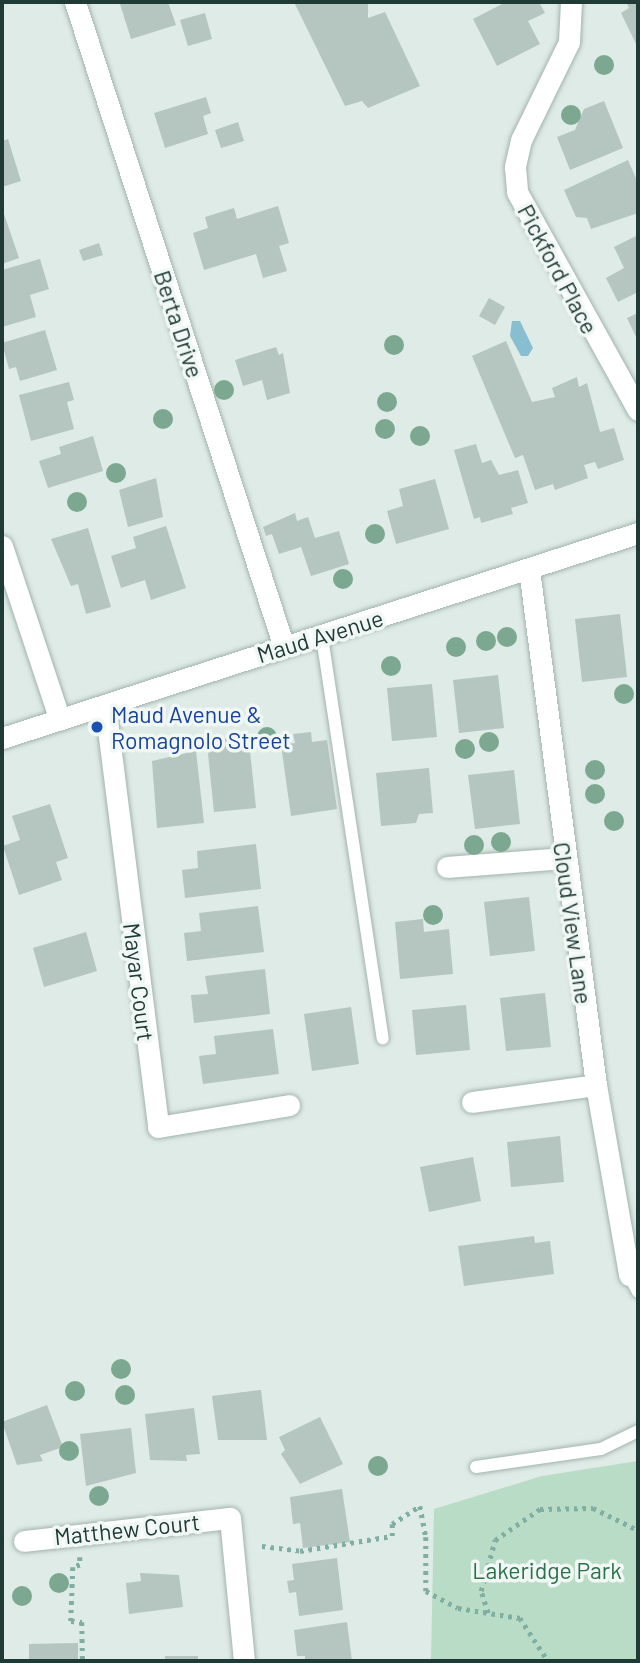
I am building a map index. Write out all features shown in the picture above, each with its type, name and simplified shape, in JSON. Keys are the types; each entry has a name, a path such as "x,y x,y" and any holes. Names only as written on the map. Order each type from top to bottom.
{"street":[{"name":"Berta Drive","path":"75,2 284,647"},
{"name":"Pickford Place","path":"571,2 569,42 521,140 515,167 517,192 638,410"},
{"name":"Maud Avenue","path":"2,738 638,533"},
{"path":"2,546 60,720"},
{"name":"Cloud View Lane","path":"529,569 564,858 596,1084 634,1284"},
{"name":"Mayar Court","path":"105,705 158,1127 289,1105"},
{"path":"447,867 564,858"},
{"path":"471,1102 596,1084"},
{"name":"Matthew Court","path":"24,1541 230,1518 244,1661"}],"lane":[{"path":"321,637 383,1038"},
{"path":"476,1467 601,1449 638,1431"}],"path":[{"path":"262,1546 300,1551 391,1536 391,1524 420,1506 426,1537 426,1591 458,1608 520,1619 548,1661"},
{"path":"488,1613 481,1591 484,1567 495,1540 540,1509 593,1508 638,1530"},
{"path":"79,1557 80,1565 73,1567 71,1621 82,1622 83,1661"}],"green space":[{"name":"Lakeridge Park","path":"638,1461 638,1661 431,1661 434,1509 542,1476"}],"water":[{"path":"512,321 520,321 533,348 528,356 521,356 510,336"}],"building":[{"path":"168,2 176,25 131,39 120,4"},
{"path":"294,2 368,2 368,18 385,12 420,86 368,108 362,101 345,106"},
{"path":"506,2 539,2 545,13 528,21 540,44 497,66 473,19"},
{"path":"626,2 638,2 638,48 621,13 629,8"},
{"path":"205,13 212,39 188,46 180,20"},
{"path":"206,97 211,113 203,116 208,134 165,148 154,113"},
{"path":"604,101 623,148 570,170 557,137 575,130 584,109"},
{"path":"238,122 244,141 221,148 215,130"},
{"path":"8,139 21,181 2,187 2,141"},
{"path":"628,160 638,183 638,213 591,229 587,218 576,217 564,190"},
{"path":"278,206 289,243 279,246 287,271 263,278 256,254 204,270 193,233 208,228 205,217 234,208 237,219"},
{"path":"2,208 19,258 2,264"},
{"path":"638,235 638,292 618,302 606,278 624,268 614,247"},
{"path":"99,243 103,255 83,261 79,250"},
{"path":"40,259 49,289 30,295 36,317 2,327 2,270"},
{"path":"489,298 505,307 495,325 479,316"},
{"path":"638,313 638,341 627,318"},
{"path":"45,330 57,370 20,381 16,367 9,369 2,343"},
{"path":"506,341 532,402 555,397 552,388 577,377 579,387 587,383 600,432 614,428 624,460 598,469 595,462 584,465 588,478 555,490 553,484 535,490 523,455 515,458 472,356"},
{"path":"276,347 279,355 283,353 290,393 267,400 262,380 243,386 235,360"},
{"path":"69,382 74,400 67,402 74,429 31,441 19,395"},
{"path":"93,436 103,471 48,488 39,461 61,454 59,447"},
{"path":"476,444 482,463 491,460 499,475 518,470 528,503 511,508 513,514 481,523 480,517 474,519 454,450"},
{"path":"156,478 163,517 128,527 119,490"},
{"path":"435,479 449,529 396,544 387,511 403,506 399,489"},
{"path":"295,513 297,521 308,517 315,538 339,531 349,564 311,576 301,547 279,554 272,534 266,536 263,527"},
{"path":"166,526 186,588 151,600 145,580 121,588 111,556 136,548 133,537"},
{"path":"88,528 111,607 86,614 78,584 71,586 51,539"},
{"path":"620,614 627,677 582,682 575,619"},
{"path":"498,675 504,728 459,733 453,680"},
{"path":"432,684 437,737 392,741 387,688"},
{"path":"248,732 256,808 214,812 207,744"},
{"path":"311,732 312,742 327,740 337,809 291,816 281,745 295,743 293,734"},
{"path":"196,751 204,823 157,828 152,761"},
{"path":"429,768 433,813 419,814 416,823 381,826 376,773"},
{"path":"514,770 520,824 475,829 468,775"},
{"path":"50,804 68,858 56,862 62,880 19,895 3,846 20,840 12,816"},
{"path":"256,844 261,889 185,898 182,870 198,868 197,851"},
{"path":"529,897 535,951 490,956 484,902"},
{"path":"258,906 264,952 187,961 184,933 201,931 199,913"},
{"path":"423,919 424,932 449,929 453,974 400,979 395,922"},
{"path":"86,932 97,971 44,987 33,948"},
{"path":"265,969 270,1014 194,1023 191,995 208,994 205,976"},
{"path":"545,993 551,1047 506,1051 500,998"},
{"path":"466,1005 470,1050 416,1055 412,1010"},
{"path":"351,1007 359,1064 312,1071 304,1014"},
{"path":"273,1029 279,1074 203,1084 199,1056 216,1054 214,1036"},
{"path":"560,1136 564,1182 511,1187 507,1142"},
{"path":"473,1157 481,1201 429,1212 420,1167"},
{"path":"534,1236 535,1243 550,1241 554,1274 464,1286 458,1246"},
{"path":"261,1390 267,1440 218,1440 212,1396"},
{"path":"47,1405 63,1447 40,1455 43,1461 17,1465 2,1422"},
{"path":"194,1408 200,1454 186,1455 187,1461 150,1460 145,1414"},
{"path":"320,1417 343,1464 300,1484 281,1454 285,1450 279,1437"},
{"path":"131,1428 136,1473 86,1486 80,1434"},
{"path":"342,1489 350,1542 303,1548 300,1523 293,1524 290,1497"},
{"path":"337,1558 343,1610 299,1616 296,1592 289,1593 287,1581 294,1580 292,1564"},
{"path":"140,1573 179,1575 183,1607 129,1614 126,1583 141,1581"},
{"path":"347,1622 352,1661 305,1661 305,1656 297,1656 294,1630"},
{"path":"78,1643 78,1661 29,1661 29,1644"},
{"path":"165,1656 198,1656 198,1661 165,1661"}],"place":[{"name":"Maud Avenue & Romagnolo Street","path":"97,727"}]}
